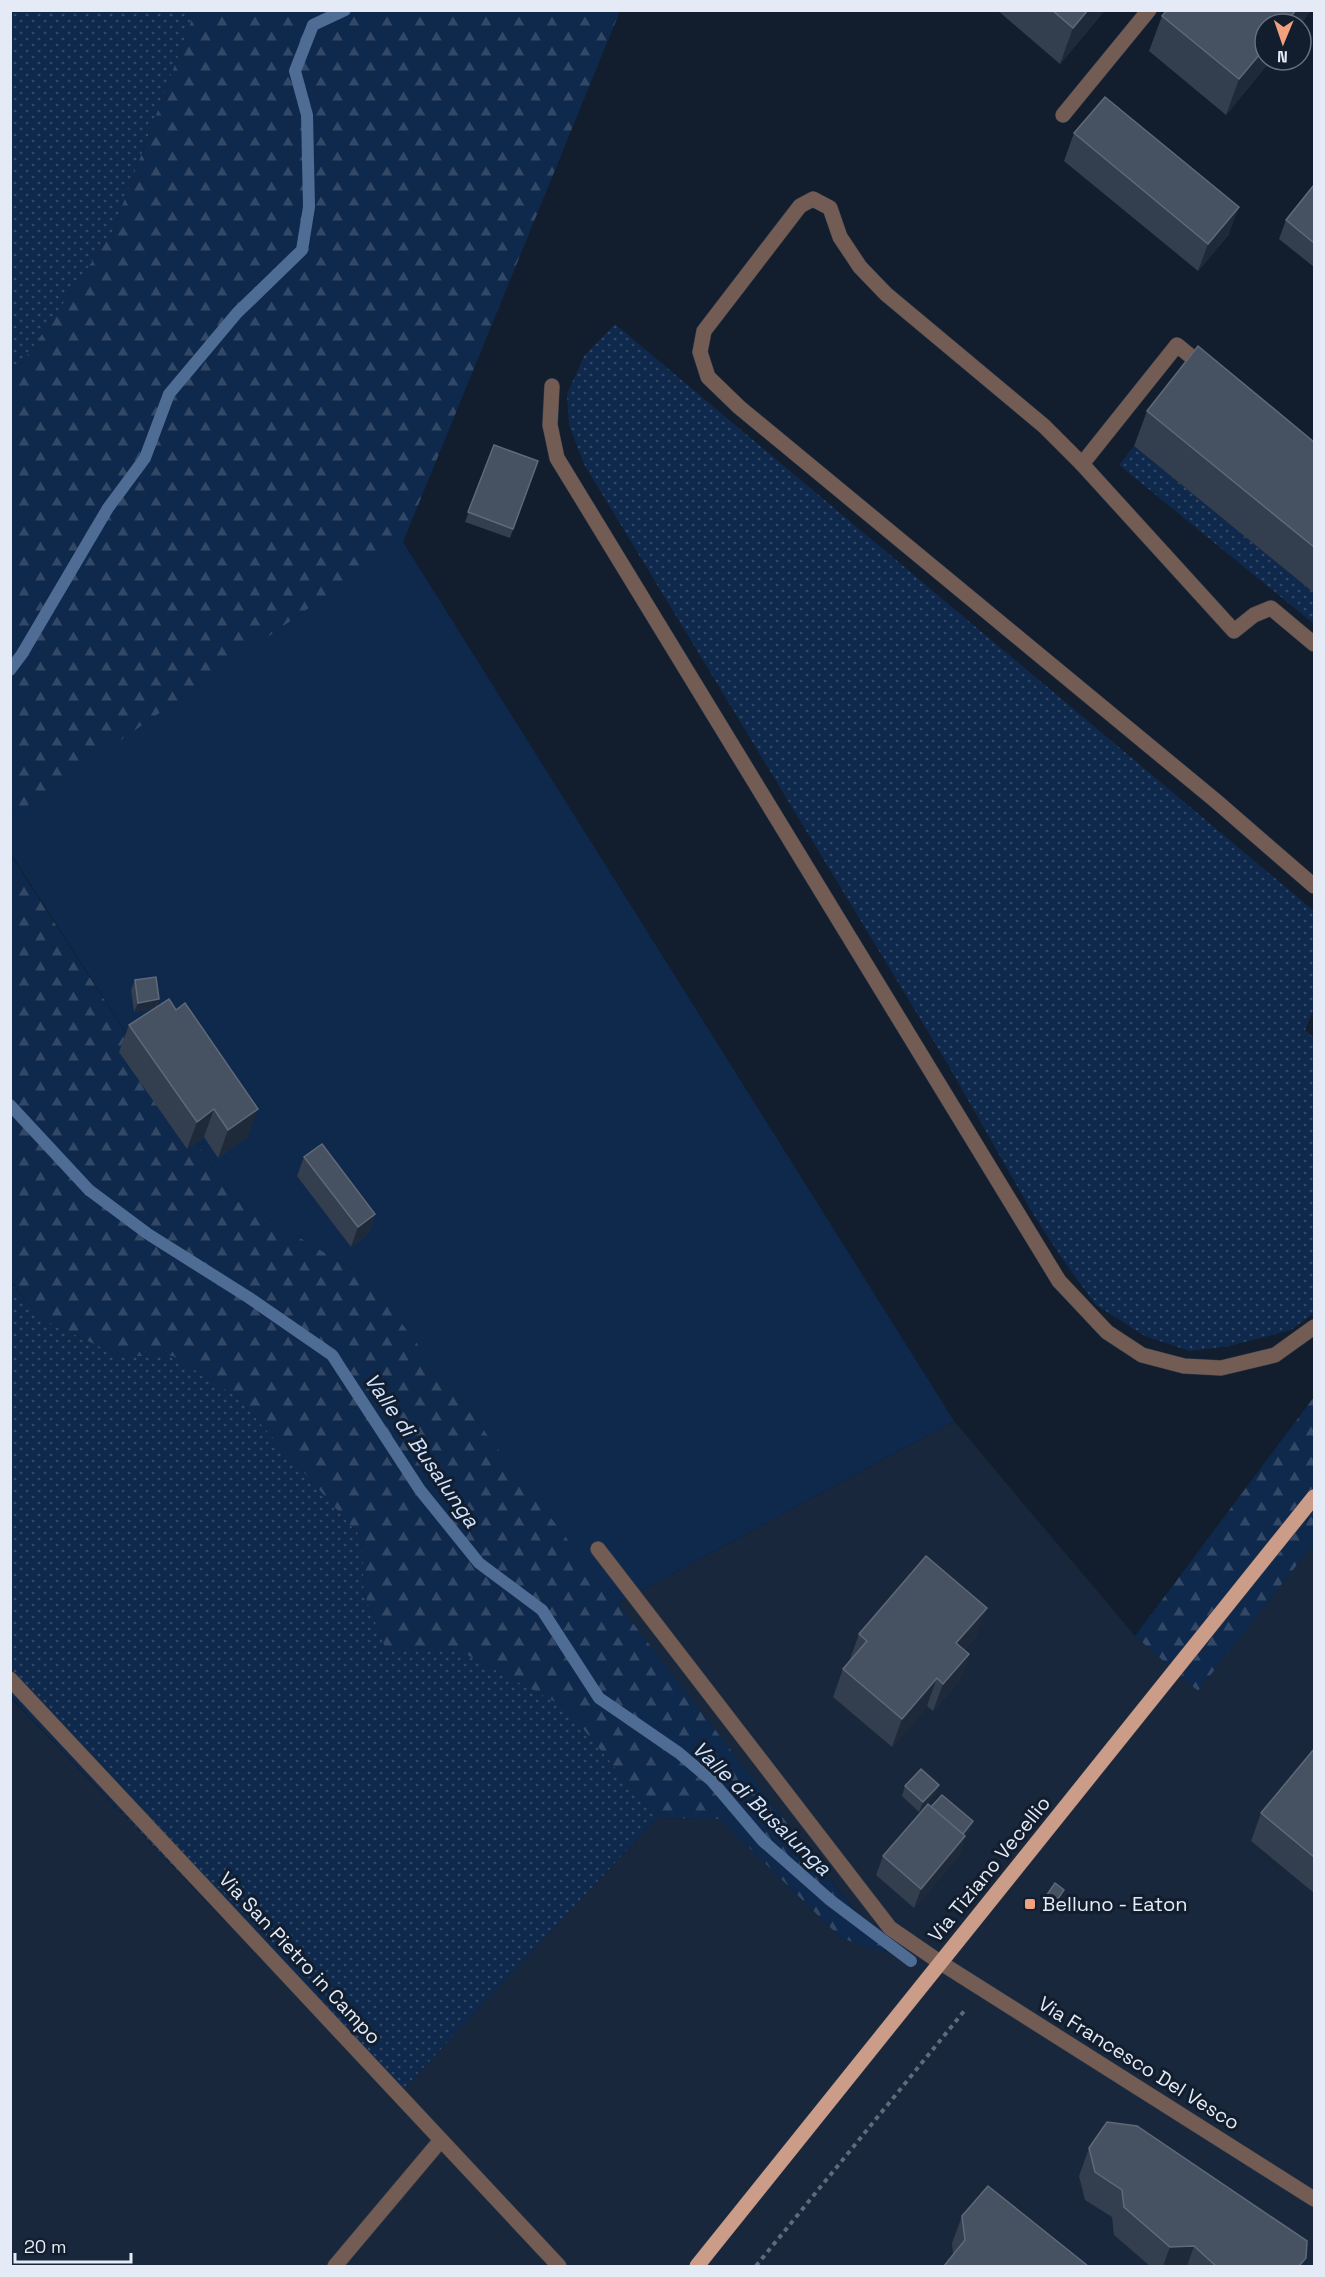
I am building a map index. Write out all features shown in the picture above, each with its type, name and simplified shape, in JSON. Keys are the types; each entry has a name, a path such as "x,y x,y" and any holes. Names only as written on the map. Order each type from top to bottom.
{"main road":[{"name":"Via Tiziano Vecellio","path":"697,2266 1314,1497"}],"street":[{"path":"1063,115 1149,10"},
{"path":"1314,644 1271,608 1254,615 1234,631 1082,464 1044,426 886,294 860,267 840,237 830,208 813,199 800,206 704,331 700,352 708,377 739,407 1216,801 1314,886"},
{"path":"1082,464 1177,345 1214,375"},
{"path":"552,386 550,425 557,458 1059,1281 1107,1332 1142,1355 1184,1366 1221,1368 1275,1355 1314,1327"},
{"name":"Via Francesco Del Vesco","path":"598,1550 890,1928 941,1963 1314,2199"},
{"name":"Via San Pietro in Campo","path":"10,1679 559,2266"},
{"path":"335,2266 441,2140"}],"path":[{"path":"756,2266 982,1989"}],"shaded area":[{"path":"954,1421 1135,1636 1198,1691 1314,1543 1314,2266 11,2266 10,1697 395,2098 657,1818 720,1819 841,1938 888,1953 617,1604"}],"green space":[{"path":"11,11 195,11 112,233 11,379"},
{"path":"195,11 620,11 403,542 11,818 11,379 112,233"},
{"path":"615,324 1314,911 1314,1009 1305,1030 1314,1038 1314,1313 1291,1330 1229,1346 1190,1351 1145,1336 1096,1305 1063,1260 1032,1212 947,1063 584,464 569,425 567,394 584,356"},
{"path":"1134,446 1314,593 1314,624 1119,465"},
{"path":"403,542 954,1421 617,1604 367,1278 232,1197 11,854 10,818"},
{"path":"10,854 232,1197 367,1278 888,1954 841,1938 720,1819 657,1818 565,1707 458,1650 386,1650 364,1593 362,1538 237,1397 173,1356 119,1356 40,1318 11,1282"},
{"path":"10,1282 40,1318 119,1356 173,1356 237,1397 362,1538 364,1594 386,1649 458,1650 565,1707 657,1818 395,2098 11,1697"},
{"path":"1314,1397 1314,1543 1198,1691 1135,1636"}],"building":[{"path":"1052,10 1088,10 1073,28"},
{"path":"1167,10 1296,10 1294,12 1253,12 1253,62 1239,79 1162,16"},
{"path":"1105,97 1239,207 1208,244 1074,133"},
{"path":"1314,185 1314,243 1286,220"},
{"path":"1198,346 1314,442 1314,547 1147,411"},
{"path":"494,445 538,461 513,529 468,512"},
{"path":"156,977 159,999 138,1003 135,980"},
{"path":"169,999 176,1010 185,1003 258,1109 228,1130 214,1109 197,1122 129,1025"},
{"path":"322,1144 375,1214 358,1227 304,1157"},
{"path":"926,1556 987,1608 956,1643 969,1654 943,1684 937,1678 902,1719 843,1669 867,1641 859,1634"},
{"path":"1314,1749 1314,1857 1261,1813"},
{"path":"921,1769 939,1785 923,1802 905,1786"},
{"path":"942,1795 973,1821 963,1834 931,1807"},
{"path":"928,1804 965,1836 921,1889 883,1856"},
{"path":"1055,1883 1064,1890 1055,1903 1046,1896"},
{"path":"1107,2122 1137,2126 1307,2241 1306,2258 1299,2266 1216,2266 1194,2246 1170,2247 1124,2207 1122,2190 1095,2172 1089,2148"},
{"path":"988,2186 1088,2266 944,2266 965,2240 962,2216"}],"waterway":[{"name":"Valle di Busalunga","path":"10,670 22,654 108,508 145,458 169,394 237,313 302,250 309,207 307,115 295,71 313,25 345,10"},
{"name":"Valle di Busalunga","path":"10,1105 89,1190 148,1234 248,1297 332,1355 420,1490 479,1563 542,1610 599,1698 679,1753 712,1781 763,1841 830,1900 911,1961"}],"place":[{"name":"Belluno - Eaton","path":"1030,1904"}]}
